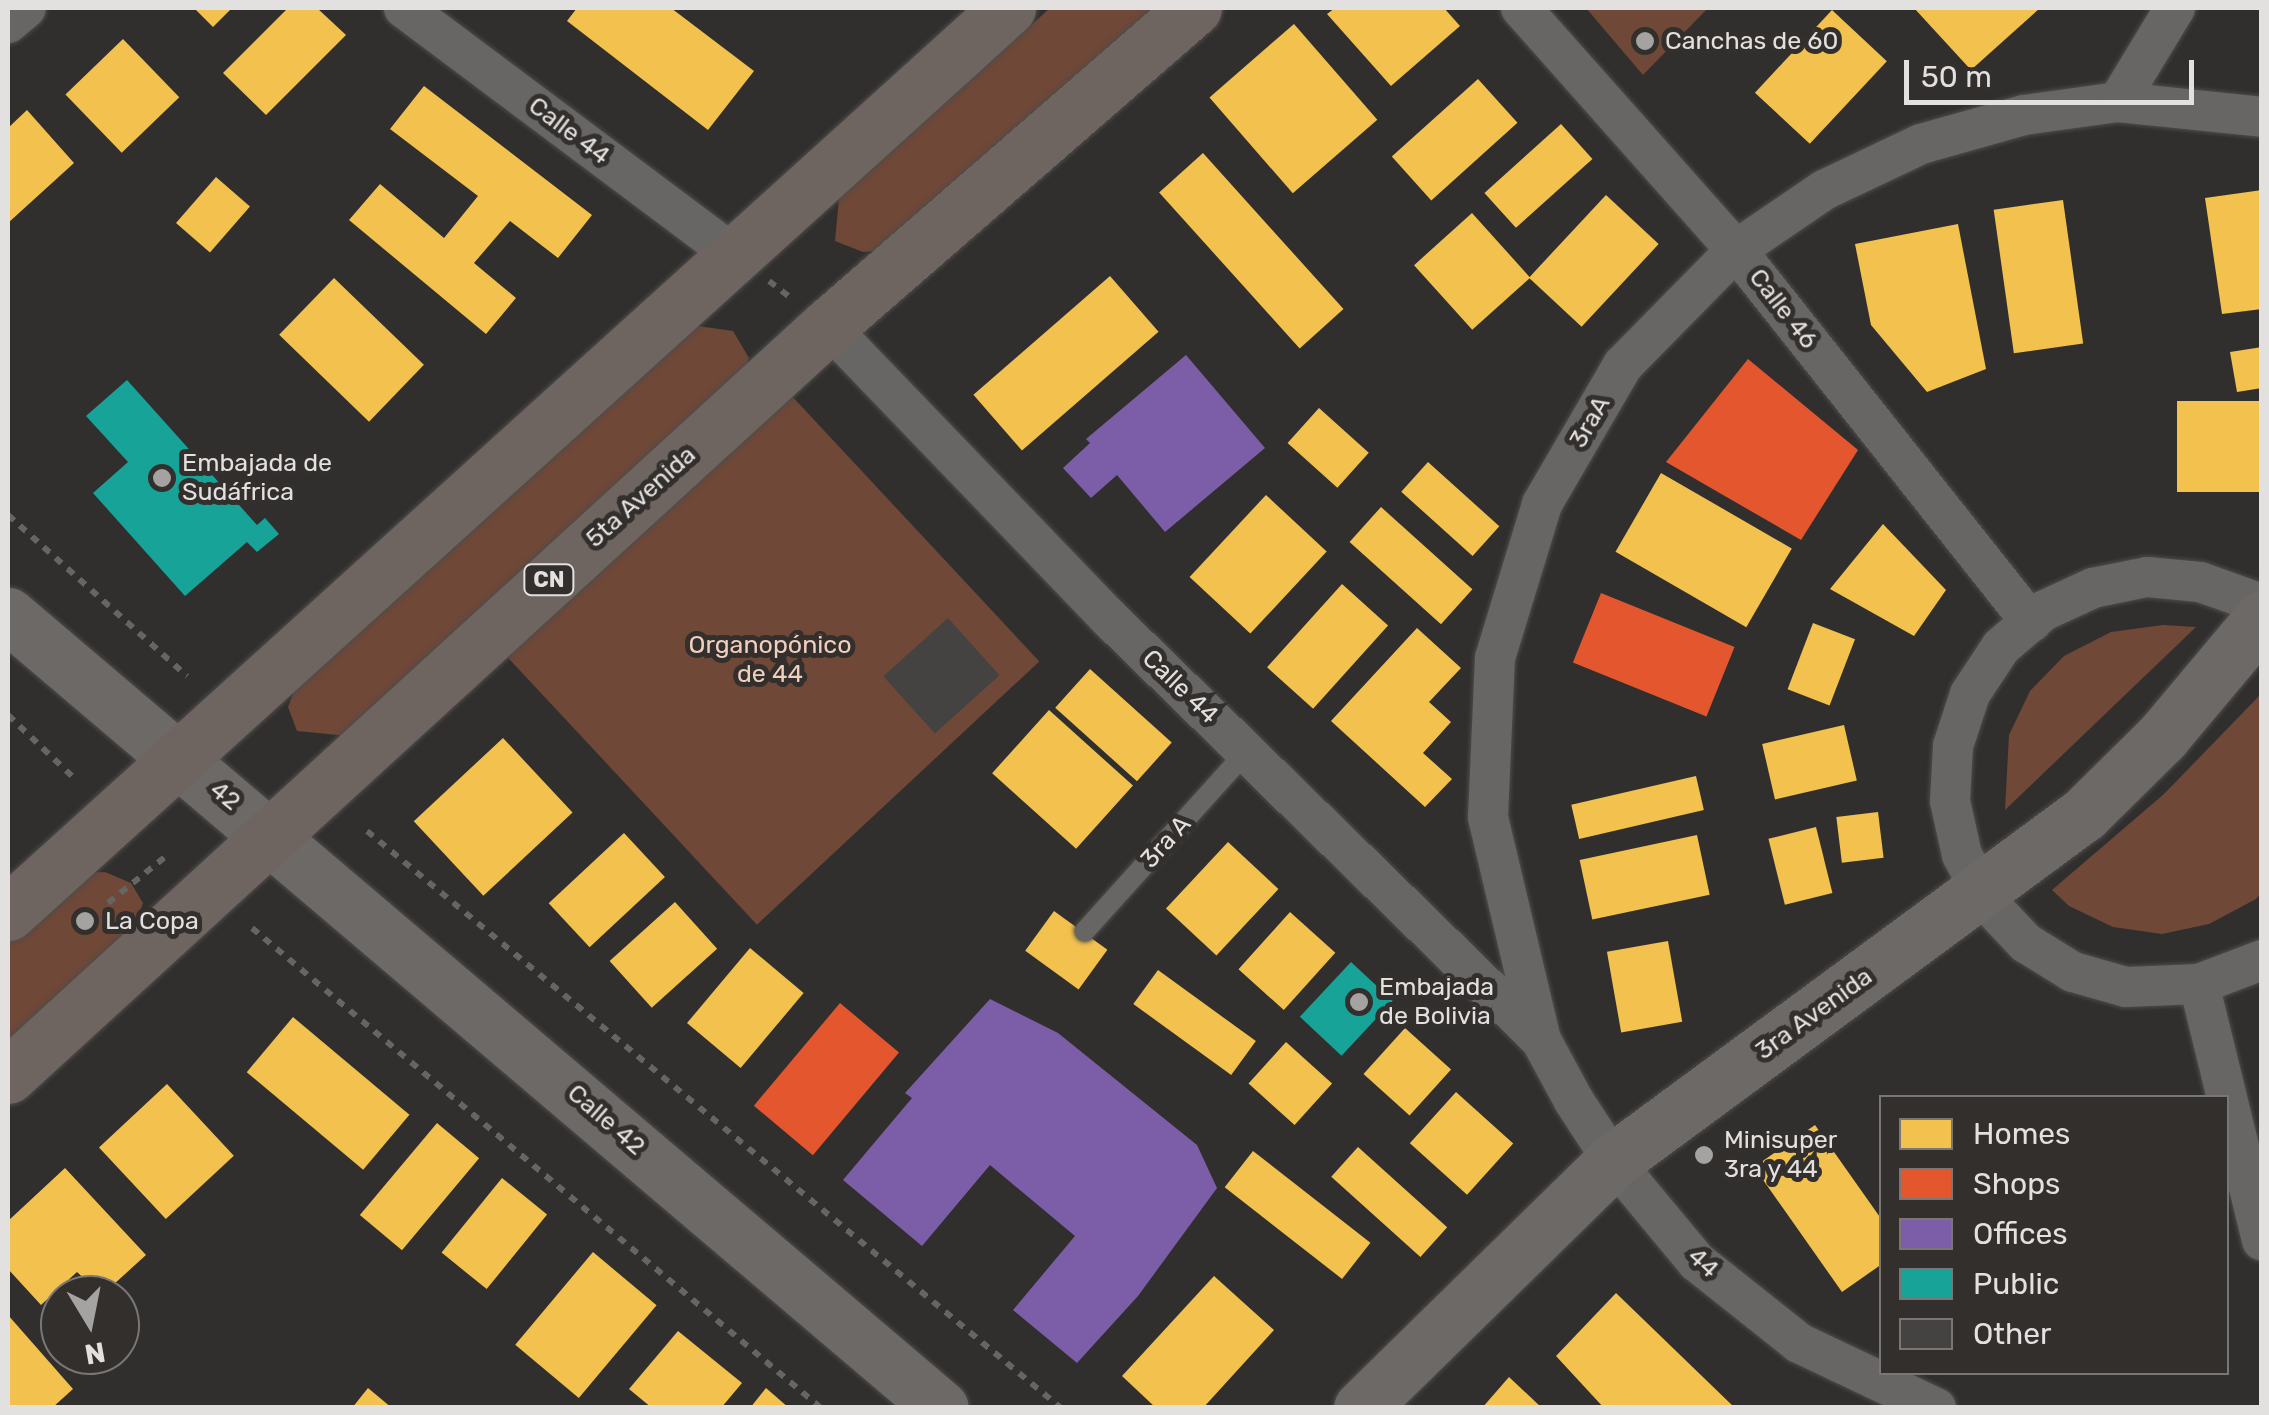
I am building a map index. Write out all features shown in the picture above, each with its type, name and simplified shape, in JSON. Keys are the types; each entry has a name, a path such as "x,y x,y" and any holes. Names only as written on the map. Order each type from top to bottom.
{"highway":[{"path":"8,912 1008,8"},
{"name":"5ta Avenida","path":"8,1076 828,326 1194,8"}],"main road":[{"path":"8,615 180,760"},
{"name":"3ra Avenida","path":"1361,1408 1613,1160 2084,814 2136,762 2262,618"},
{"name":"42","path":"180,760 270,833"},
{"name":"Calle 42","path":"270,833 941,1408"}],"street":[{"path":"8,23 26,8"},
{"name":"Calle 44","path":"404,8 734,254"},
{"name":"Calle 46","path":"1522,8 1736,250 2031,622"},
{"path":"2118,102 2175,8"},
{"name":"3raA","path":"1540,1040 1488,817 1496,658 1542,504 1623,365 1736,250 1824,190 1921,144 2024,115 2118,102 2262,117"},
{"name":"Calle 44","path":"828,326 1246,752 1540,1040"},
{"path":"2262,604 2200,582 2148,577 2093,588 2031,622 2002,647 1970,694 1953,746 1950,801 1962,855 1982,892 2026,943 2073,972 2126,987 2199,984 2262,960"},
{"path":"2199,984 2226,1095"},
{"name":"44","path":"1540,1040 1613,1160 1697,1262 1800,1343 1936,1408"},
{"path":"2229,1106 2262,1240"}],"lane":[{"name":"3ra A","path":"1085,930 1246,752"}],"path":[{"path":"734,254 828,326"},
{"path":"8,516 187,676"},
{"path":"8,714 76,780"},
{"path":"367,831 1061,1408"},
{"path":"108,903 164,856"},
{"path":"252,928 821,1408"}],"green space":[{"path":"1050,8 1153,8 886,250 863,252 835,241 839,199"},
{"name":"Canchas de 60","path":"1586,8 1708,8 1643,75"},
{"path":"691,325 733,331 749,358 742,381 349,736 297,731 288,707 298,681"},
{"name":"Organopónico de 44","path":"789,393 1039,661 757,925 507,656"},
{"path":"2163,625 2196,627 2005,810 2009,735 2030,691 2064,656 2111,632"},
{"path":"2261,694 2262,892 2256,899 2209,924 2162,934 2113,927 2069,906 2052,890 2164,794"},
{"path":"105,872 131,883 143,903 134,930 8,1043 8,941 84,873"}],"building: Homes":[{"path":"194,8 232,8 213,27"},
{"path":"288,8 317,8 346,35 266,115 223,73"},
{"path":"577,8 671,8 754,71 708,130 567,21"},
{"path":"1335,8 1444,8 1460,26 1391,86 1327,14"},
{"path":"1914,8 2040,8 1971,70"},
{"path":"1832,10 1887,61 1810,144 1755,93"},
{"path":"1294,24 1377,120 1293,193 1209,97"},
{"path":"123,39 179,97 122,153 65,95"},
{"path":"1478,79 1517,123 1431,200 1392,157"},
{"path":"424,86 592,215 558,258 510,221 474,263 516,298 486,334 349,220 380,184 444,238 478,196 390,129"},
{"path":"27,110 74,163 8,223 8,128"},
{"path":"1561,124 1592,159 1516,228 1484,193"},
{"path":"1203,153 1344,309 1300,349 1159,192"},
{"path":"216,177 250,207 210,253 176,223"},
{"path":"2262,190 2262,309 2222,314 2205,198"},
{"path":"1606,195 1659,244 1582,327 1529,278"},
{"path":"2063,200 2083,344 2014,353 1994,210"},
{"path":"1472,213 1530,278 1472,330 1414,265"},
{"path":"1958,224 1986,369 1927,392 1871,325 1855,244"},
{"path":"1110,276 1159,332 1022,451 973,395"},
{"path":"334,278 424,365 369,422 279,335"},
{"path":"2262,347 2262,388 2237,392 2230,352"},
{"path":"2177,401 2262,401 2262,492 2177,492"},
{"path":"1319,408 1369,453 1337,488 1288,443"},
{"path":"1428,462 1499,526 1473,556 1401,492"},
{"path":"1661,473 1792,548 1746,627 1616,552"},
{"path":"1266,495 1327,552 1250,634 1190,577"},
{"path":"1381,507 1472,589 1441,624 1350,542"},
{"path":"1883,524 1946,590 1914,636 1830,589"},
{"path":"1342,584 1388,625 1313,709 1267,667"},
{"path":"1813,623 1855,639 1830,705 1788,689"},
{"path":"1417,628 1461,668 1429,702 1451,722 1423,753 1452,779 1425,807 1331,721"},
{"path":"1090,669 1172,743 1137,781 1055,708"},
{"path":"1049,710 1133,786 1076,849 992,773"},
{"path":"1844,725 1857,781 1775,799 1762,744"},
{"path":"503,738 573,813 483,896 414,821"},
{"path":"1696,776 1704,810 1579,839 1571,805"},
{"path":"1878,812 1884,858 1842,863 1836,817"},
{"path":"1816,827 1832,893 1785,905 1768,839"},
{"path":"624,833 665,877 590,947 549,903"},
{"path":"1697,835 1710,895 1592,920 1580,860"},
{"path":"1228,842 1278,889 1216,956 1166,909"},
{"path":"675,902 717,949 652,1008 610,961"},
{"path":"1054,911 1107,950 1079,989 1025,951"},
{"path":"1290,912 1335,953 1284,1010 1238,969"},
{"path":"1668,941 1682,1022 1621,1033 1607,952"},
{"path":"750,948 804,993 741,1068 687,1023"},
{"path":"1158,970 1256,1041 1231,1075 1133,1004"},
{"path":"293,1017 409,1115 363,1170 247,1072"},
{"path":"1405,1028 1451,1069 1410,1116 1364,1074"},
{"path":"1286,1042 1332,1083 1295,1125 1249,1084"},
{"path":"167,1084 234,1156 166,1219 99,1147"},
{"path":"1456,1092 1513,1144 1467,1195 1410,1143"},
{"path":"437,1123 479,1158 402,1250 360,1215"},
{"path":"1815,1125 1879,1216 1879,1266 1842,1292 1754,1167"},
{"path":"1358,1147 1447,1227 1420,1257 1331,1177"},
{"path":"1253,1151 1370,1243 1342,1279 1225,1187"},
{"path":"65,1168 146,1255 124,1275 40,1275 40,1304 8,1269 8,1221"},
{"path":"502,1178 547,1215 487,1289 442,1253"},
{"path":"593,1252 657,1305 579,1398 515,1345"},
{"path":"1214,1276 1274,1330 1203,1408 1156,1408 1122,1376"},
{"path":"1616,1293 1735,1408 1604,1408 1556,1356"},
{"path":"8,1315 40,1351 40,1375 61,1375 73,1389 52,1408 8,1408"},
{"path":"678,1331 742,1383 721,1408 652,1408 629,1389"},
{"path":"1509,1377 1542,1408 1482,1408"},
{"path":"368,1388 392,1408 352,1408"},
{"path":"766,1388 789,1408 750,1408"}],"building: Shops":[{"path":"1748,359 1858,450 1801,540 1666,462"},
{"path":"1601,593 1735,647 1706,716 1573,663"},
{"path":"840,1003 899,1052 813,1155 754,1106"}],"building: Offices":[{"path":"1186,355 1265,448 1165,532 1117,475 1091,498 1063,468 1090,443 1086,439"},
{"path":"990,999 1058,1033 1197,1145 1217,1188 1138,1296 1077,1363 1013,1310 1075,1236 990,1165 922,1246 843,1180 912,1098 905,1093"}],"building: Public":[{"name":"Embajada de Sudáfrica","path":"127,380 257,525 265,518 279,534 257,552 247,542 185,596 93,493 128,462 86,416"},
{"path":"1351,962 1393,1001 1342,1056 1300,1017"}],"building: Other":[{"path":"948,618 1000,675 935,733 883,676"}],"place":[{"name":"Canchas de 60","path":"1645,41"},
{"name":"Embajada de Sudáfrica","path":"162,478"},
{"name":"La Copa","path":"85,921"},
{"name":"Embajada de Bolivia","path":"1359,1002"},
{"name":"Minisuper 3ra y 44","path":"1704,1155"}]}
